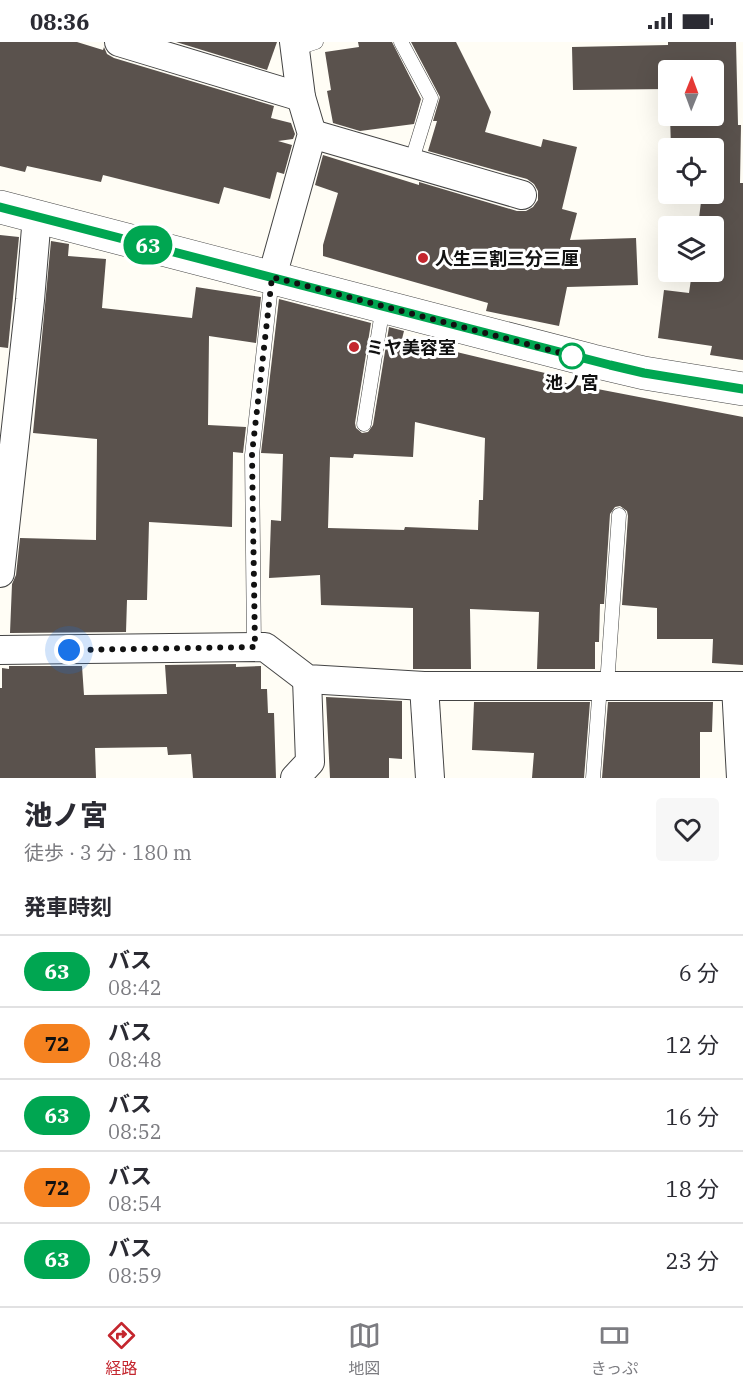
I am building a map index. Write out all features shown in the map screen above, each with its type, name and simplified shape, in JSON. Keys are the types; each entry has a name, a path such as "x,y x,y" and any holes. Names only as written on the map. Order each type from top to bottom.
{"street":[{"path":"119,42 301,97"},
{"path":"272,277 312,134 301,97 302,44"},
{"path":"312,134 522,195"},
{"path":"0,207 644,373 743,389"},
{"path":"0,573 37,216"},
{"path":"0,650 265,647 307,679 424,686 740,686 741,778"},
{"path":"295,778 309,762 307,679"},
{"path":"424,686 430,778"}],"lane":[{"path":"401,42 431,98 411,163"},
{"path":"255,647 252,454 272,277"},
{"path":"364,424 383,306"},
{"path":"593,778 619,515"}],"building":[{"path":"0,42 77,42 103,50 104,47 107,54 114,58 274,106 271,118 291,123 295,134 293,139 278,141 292,145 284,174 277,172 270,199 224,187 219,204 103,175 101,182 27,166 25,172 0,166"},
{"path":"176,42 277,42 267,70"},
{"path":"358,42 392,42 421,99 414,124 360,131 333,123 327,91 331,90 325,52 359,47"},
{"path":"411,42 456,42 491,112 485,132 541,147 543,139 577,147 562,209 577,213 570,240 636,238 638,285 567,287 559,326 486,311 488,303 323,256 323,245 338,193 315,185 323,155 419,185 419,182 517,211 526,211 538,200 538,191 527,179 428,151 437,121 433,121 440,97"},
{"path":"668,42 736,42 738,125 741,125 740,183 743,183 743,360 710,355 712,346 658,338 664,290 689,293 691,282 724,282 724,216 699,216 701,204 724,204 724,138 671,138 670,126 724,126 724,60 658,60 658,89 573,90 572,47 668,45"},
{"path":"0,235 19,237 8,348 0,347"},
{"path":"51,241 69,244 68,256 106,259 102,308 192,318 196,287 261,297 256,343 209,336 208,425 246,427 243,453 233,452 232,527 149,522 147,600 127,600 126,632 10,633 12,584 16,575 20,538 96,540 97,439 33,433"},
{"path":"279,299 371,323 355,423 356,428 362,433 368,432 373,425 389,327 404,331 402,339 562,377 561,382 743,417 743,665 712,663 713,639 657,639 657,608 622,605 628,516 627,511 620,506 615,507 610,514 604,604 600,604 599,642 595,642 595,669 537,669 539,612 470,609 471,669 413,669 413,608 321,605 320,575 269,578 271,520 281,521 283,454 261,453","holes":["415,422 485,438 483,500 479,500 478,530 405,527 404,530 328,528 330,457 353,458 354,454 413,457"]},
{"path":"236,664 236,667 261,666 261,689 267,689 268,713 274,713 276,778 193,778 191,754 168,755 167,747 95,748 96,778 0,778 2,668 9,669 9,666 82,666 84,695 167,694 165,665"},
{"path":"326,697 402,701 402,759 389,758 389,778 330,778"},
{"path":"474,702 590,702 584,778 532,778 534,753 472,750"},
{"path":"608,702 713,702 712,732 700,732 700,778 602,778"}],"bus line":[{"name":"63","path":"0,207 610,365 644,373 743,389"}],"place":[{"name":"人生三割三分三厘","path":"423,258"},
{"name":"ミヤ美容室","path":"354,347"},
{"name":"池ノ宮","path":"572,356"}],"route":[{"path":"69,650 255,647 252,454 272,277 580,358 572,356"}]}
